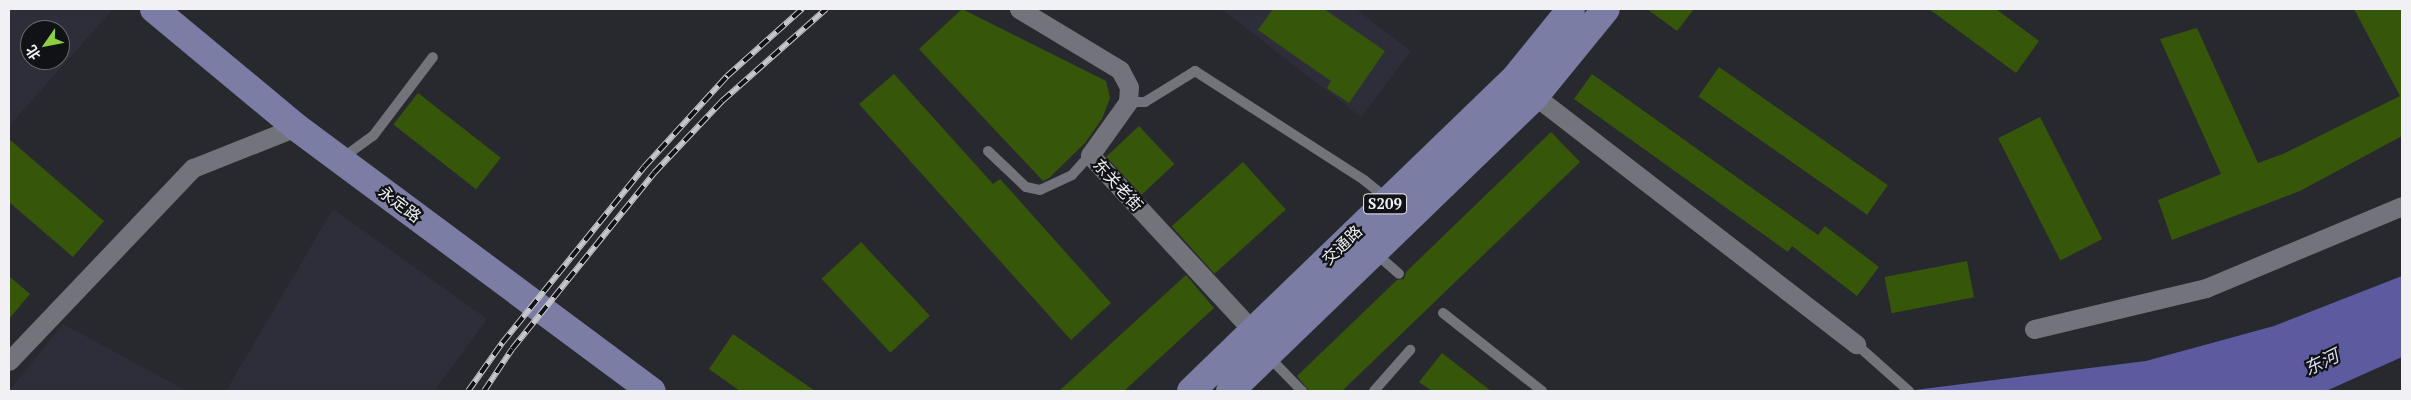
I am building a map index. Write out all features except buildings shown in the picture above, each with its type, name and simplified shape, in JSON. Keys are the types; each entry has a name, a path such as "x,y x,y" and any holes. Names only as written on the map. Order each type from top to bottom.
{"main road":[{"name":"永定路","path":"154,9 296,127 652,391"},
{"name":"交通路","path":"1191,391 1515,78 1570,9"},
{"name":"交通路","path":"1230,391 1535,96 1606,9"}],"street":[{"path":"1019,9 1120,70 1129,87 1128,102"},
{"path":"1535,96 1856,344"},
{"name":"东关老街","path":"1128,102 1090,155 1253,331"},
{"path":"12,352 192,168 296,127"},
{"path":"2034,330 2206,288 2402,206"}],"lane":[{"path":"340,160 373,136 434,57"},
{"path":"1128,102 1145,102 1195,71 1364,180 1389,200"},
{"path":"988,151 1026,187 1040,190 1072,174 1090,155"},
{"path":"1374,252 1399,274"},
{"path":"1443,313 1542,391"},
{"path":"1856,344 1909,391"},
{"path":"1374,391 1410,350"},
{"path":"1267,356 1302,391"}],"shaded area":[{"path":"9,9 113,9 70,57 70,20 20,20 20,70 59,70 9,126"},
{"path":"1221,9 1356,9 1411,51 1361,117"},
{"path":"333,209 487,319 434,391 226,391"},
{"path":"63,324 187,391 9,391"}],"water":[{"name":"东河","path":"2402,276 2402,357 2326,391 1907,391 2146,361 2274,326"}],"railway":[{"path":"468,391 502,343 644,167 727,76 802,9"},
{"path":"484,391 512,349 654,173 722,101 826,9"}]}
